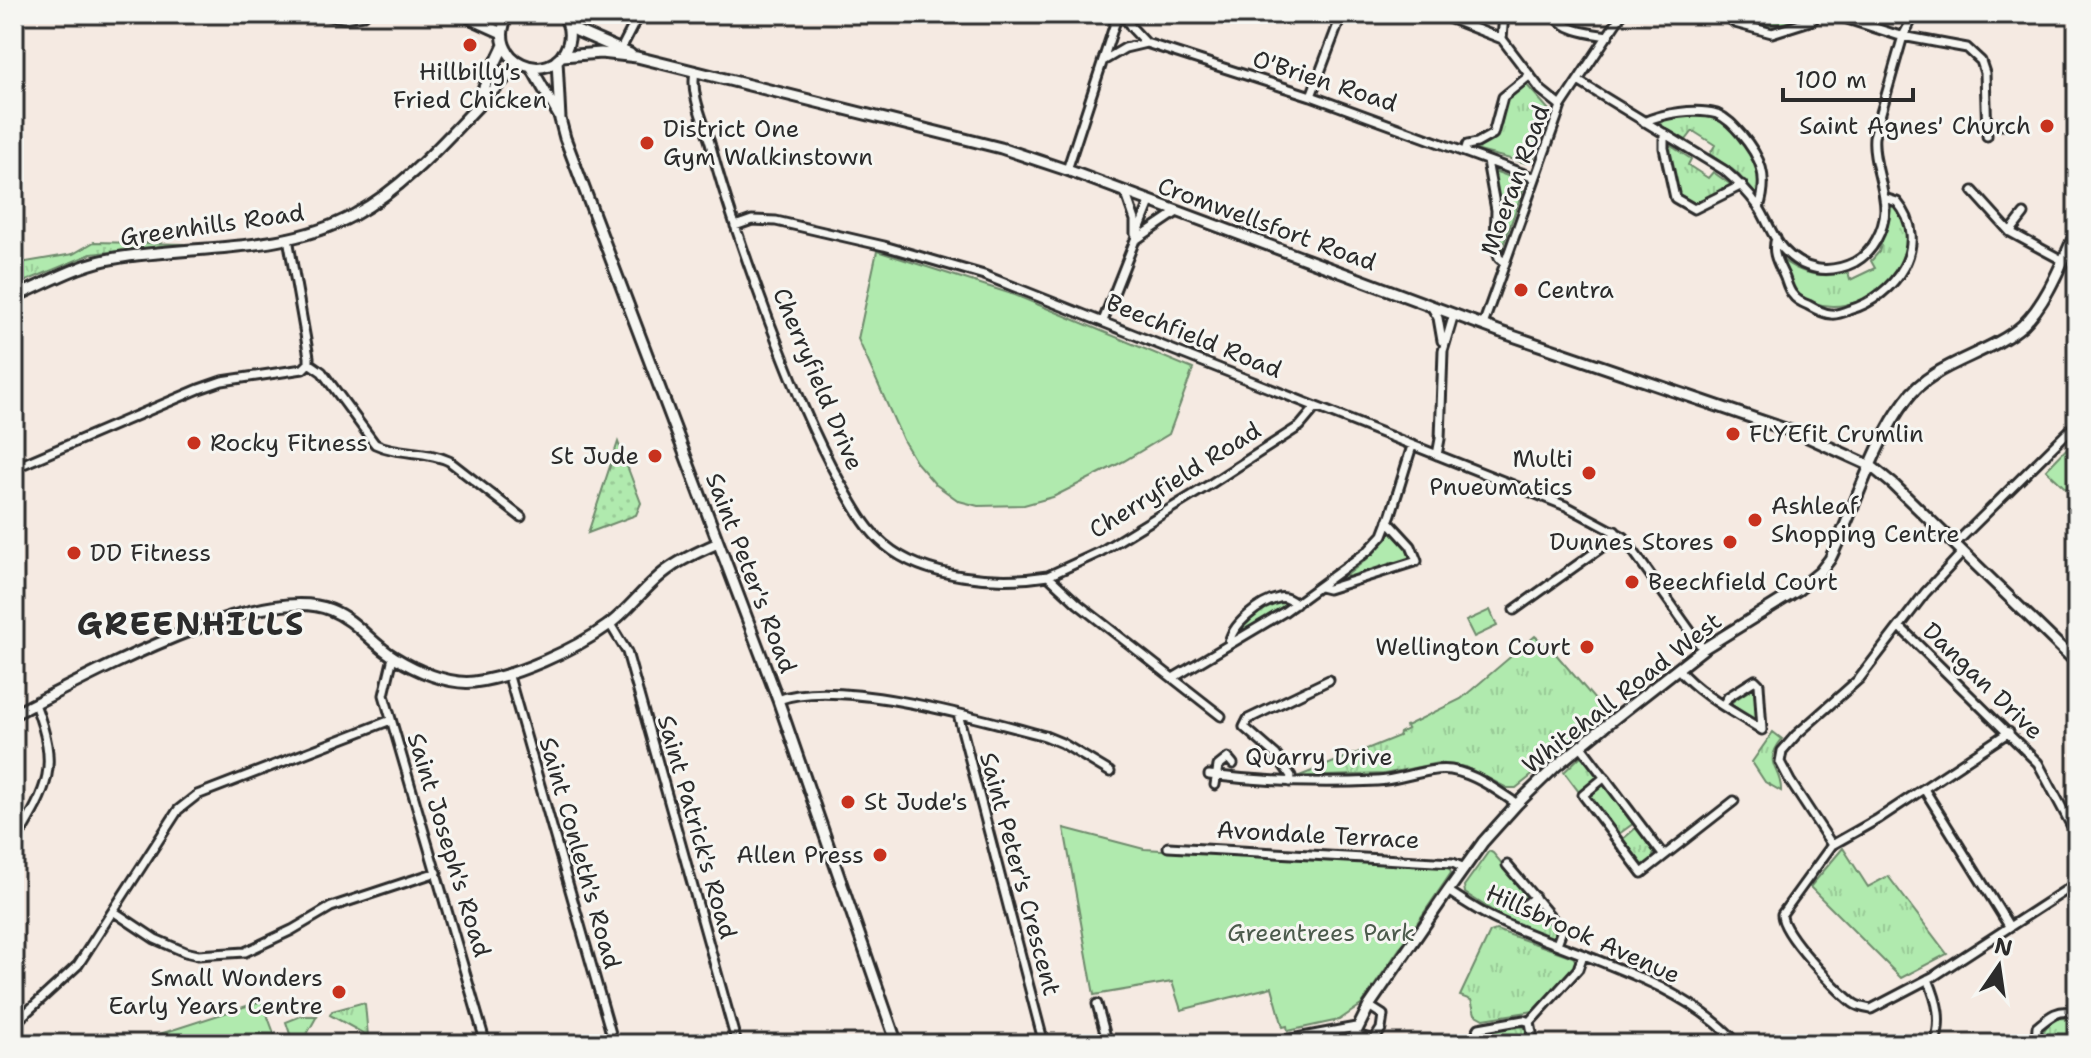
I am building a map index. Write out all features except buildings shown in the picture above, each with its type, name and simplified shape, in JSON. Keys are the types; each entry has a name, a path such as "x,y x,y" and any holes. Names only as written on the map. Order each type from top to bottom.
{"main road":[{"path":"322,14 337,17 364,14"},
{"path":"459,15 508,16 502,33 504,45 513,59 531,67"},
{"path":"459,15 502,33"},
{"name":"Cromwellsfort Road","path":"566,18 577,31 637,57"},
{"name":"Saint Peter's Road","path":"560,119 560,58 569,40 566,18"},
{"name":"Greenhills Road","path":"473,108 490,79 504,45"},
{"name":"Cromwellsfort Road","path":"531,67 541,67 560,58 601,53 637,57 1001,148 1483,325 1803,435 1871,466 2077,663"},
{"name":"Greenhills Road","path":"14,297 114,258 253,244 288,238 333,224 369,206 421,165 473,108 520,64"},
{"name":"Saint Peter's Road","path":"531,67 560,119 778,700 897,1044"},
{"name":"Whitehall Road West","path":"1353,1035 1369,1006 1464,868 1517,804 1580,745 1703,649 1798,590 1820,572 1830,559 1871,466 1906,399 1929,376 1981,351 2022,325 2039,306 2077,230"},
{"path":"14,714 132,653 229,618 279,606 309,603 349,619 393,657 435,676 470,682 508,673 573,648 610,624 669,569 718,543"}],"street":[{"path":"621,49 627,32 639,14"},
{"path":"1067,170 1103,61 1120,14 1146,43 1125,48 1103,61"},
{"path":"1311,96 1342,14"},
{"path":"1438,14 1502,39 1529,76 1561,106"},
{"path":"1502,39 1504,14"},
{"path":"1553,14 1558,21 1574,30 1608,36"},
{"name":"Moeran Road","path":"1483,325 1561,106 1622,14"},
{"path":"1725,14 1735,23 1772,33 1813,20 1817,14"},
{"path":"1832,14 1903,36 1967,48 1981,61 1985,73 1987,136"},
{"path":"1578,81 1724,170 1742,185 1759,208 1781,248 1798,262 1815,270 1833,270 1847,266 1871,250 1881,229 1884,198 1873,150 1874,137 1903,36 1915,14"},
{"name":"O'Brien Road","path":"1146,43 1311,96 1535,178"},
{"name":"Cherryfield Drive","path":"695,72 696,92 735,226 806,412 857,512 887,547 902,556 954,574 989,580 1048,576"},
{"path":"1465,152 1467,145 1493,134 1503,97 1529,76"},
{"path":"1644,122 1651,118 1696,111 1723,117 1760,159 1763,182 1759,208"},
{"path":"1987,125 2004,125"},
{"path":"1664,133 1664,148 1675,198 1694,209 1742,185"},
{"path":"1487,161 1496,210 1495,246 1499,258 1505,263"},
{"path":"1973,191 2010,232 2062,260"},
{"path":"1126,194 1135,220 1135,240"},
{"path":"1776,238 1773,253 1792,295 1832,315 1856,308 1869,303 1886,290 1898,280 1905,268 1910,222 1897,202 1884,198"},
{"path":"1103,321 1150,202"},
{"path":"1135,240 1177,212"},
{"path":"2010,232 2024,214"},
{"name":"Beechfield Road","path":"735,226 752,220 776,221 884,246 984,275 1566,506 1624,537"},
{"path":"288,238 309,363 322,372 375,444 438,456 449,461 521,517"},
{"path":"1431,306 1441,329 1443,351 1437,455"},
{"path":"1443,351 1454,314"},
{"path":"14,468 199,389 222,381 303,369 309,363"},
{"name":"Cherryfield Road","path":"1048,576 1100,552 1209,485 1300,426 1316,407"},
{"path":"1955,544 2077,423"},
{"path":"1173,678 1296,604 1369,550 1383,535 1412,446"},
{"path":"1320,587 1328,589 1417,561 1411,546 1388,521"},
{"path":"1514,610 1605,545 1615,531"},
{"path":"1629,545 1703,649"},
{"path":"1832,845 1790,781 1780,762 1782,751 1859,679 1925,593 1963,552"},
{"path":"1048,576 1078,604 1221,716"},
{"path":"1229,644 1235,627 1248,615 1278,598 1289,599 1296,604"},
{"name":"Saint Patrick's Road","path":"610,624 627,652 737,1044"},
{"name":"Dangan Drive","path":"1900,627 2038,763 2077,836"},
{"name":"Saint Joseph's Road","path":"393,657 384,695 486,1044"},
{"path":"1678,669 1723,705 1762,730 1759,684 1755,680 1728,697 1723,705"},
{"name":"Saint Conleth's Road","path":"508,673 614,1044"},
{"path":"1290,782 1291,776 1276,755 1244,727 1248,719 1329,680"},
{"path":"778,700 798,694 898,700 1045,736 1110,772"},
{"path":"14,844 40,801 49,772 47,742 35,704"},
{"name":"Saint Peter's Crescent","path":"958,714 1044,1044"},
{"path":"15,1023 78,965 178,810 197,795 391,720"},
{"path":"2009,732 1832,845 1782,914 1783,924 1791,938 1856,1006 1871,1009 1928,979 2077,883"},
{"path":"1580,745 1663,855"},
{"name":"Quarry Drive","path":"1233,764 1228,758 1218,766 1213,779 1382,781 1449,770 1473,777 1517,804"},
{"path":"1605,777 1583,795 1642,873 1734,801"},
{"path":"1924,789 2009,926"},
{"name":"Avondale Terrace","path":"1168,847 1453,863 1464,868"},
{"path":"1507,865 1562,930 1557,944"},
{"path":"113,911 155,939 185,952 198,955 245,952 331,907 437,872"},
{"name":"Hillsbrook Avenue","path":"1448,891 1493,918 1674,996 1721,1025 1738,1044"},
{"path":"1523,906 1535,897"},
{"path":"1528,1044 1531,1040 1530,1022 1578,969 1583,955"},
{"path":"1928,979 1939,1008 1940,1022 1935,1044"},
{"path":"1097,1004 1108,1044"},
{"path":"1265,1044 1353,1035 1374,1040 1381,1029 1383,1015 1369,1006"},
{"path":"2036,1044 2037,1027 2050,1016 2063,1010 2073,1012 2077,1019"},
{"path":"1477,1044 1479,1028 1524,1020 1530,1022"}],"green space":[{"path":"1734,14 1811,15 1772,25 1755,23"},
{"path":"1526,84 1549,110 1533,160 1526,163 1475,150 1498,131 1504,102"},
{"path":"1694,113 1719,118 1744,140 1758,171 1760,193 1756,195 1737,173 1710,154 1715,145 1693,131 1686,140 1659,124 1666,119"},
{"path":"1668,144 1691,159 1688,165 1708,178 1713,172 1734,187 1696,206 1682,202 1676,190"},
{"path":"1492,170 1518,180 1523,190 1500,254 1497,247 1500,209"},
{"path":"1892,203 1906,222 1909,243 1902,263 1888,282 1868,296 1846,305 1822,305 1796,292 1779,257 1803,271 1820,275 1848,273 1850,280 1875,268 1871,261 1879,252"},
{"path":"94,242 184,244 91,254 14,286 14,264 73,254"},
{"path":"877,251 1015,295 1193,369 1169,434 1053,497 1024,505 978,506 959,501 935,484 916,462 858,339"},
{"path":"2077,438 2077,499 2046,470"},
{"path":"618,442 641,503 636,515 588,533"},
{"path":"1392,530 1409,551 1410,559 1337,583 1367,559"},
{"path":"1281,601 1288,604 1235,636 1249,619"},
{"path":"1490,610 1497,626 1474,637 1466,621"},
{"path":"1535,636 1555,653 1608,715 1516,788 1507,788 1466,767 1438,763 1384,774 1297,777 1399,736 1407,729 1406,726 1461,699"},
{"path":"1756,689 1758,715 1755,720 1734,708 1732,702"},
{"path":"1773,732 1782,739 1773,755 1781,791 1765,782 1752,762"},
{"path":"1583,754 1599,777 1579,792 1564,772"},
{"path":"1605,783 1634,823 1619,834 1588,799 1589,794"},
{"path":"1637,827 1654,853 1651,861 1644,866 1623,839"},
{"name":"Greentrees Park","path":"1064,828 1144,849 1442,866 1449,868 1451,873 1361,1005 1339,1020 1288,1031 1287,1026 1283,1027 1272,987 1181,1010 1172,982 1094,995"},
{"path":"1843,848 1868,887 1888,876 1947,954 1901,978 1810,887"},
{"path":"1489,851 1527,893 1525,899 1521,895 1514,901 1529,917 1537,906 1556,929 1554,937 1507,920 1465,893 1464,886"},
{"path":"1496,930 1573,957 1577,963 1534,1011 1484,1019 1475,1014 1471,1000 1460,996 1490,932"},
{"path":"262,1001 278,1044 129,1044"},
{"path":"365,1004 368,1036 330,1015 332,1011"},
{"path":"301,1016 317,1016 302,1043 292,1040 286,1022"},
{"path":"2064,1018 2077,1026 2077,1044 2039,1044 2039,1036 2053,1019"},
{"path":"1512,1025 1525,1027 1528,1035 1525,1043 1480,1043 1482,1031"}],"place":[{"name":"Hillbilly's Fried Chicken","path":"470,45"},
{"name":"Saint Agnes' Church","path":"2047,126"},
{"name":"District One Gym Walkinstown","path":"647,143"},
{"name":"Centra","path":"1521,290"},
{"name":"FLYEfit Crumlin","path":"1733,434"},
{"name":"Rocky Fitness","path":"194,443"},
{"name":"St Jude","path":"655,456"},
{"name":"Multi Pnueumatics","path":"1589,473"},
{"name":"Ashleaf Shopping Centre","path":"1755,520"},
{"name":"Dunnes Stores","path":"1730,542"},
{"name":"DD Fitness","path":"74,553"},
{"name":"Beechfield Court","path":"1632,582"},
{"name":"Wellington Court","path":"1587,647"},
{"name":"St Jude's","path":"848,802"},
{"name":"Allen Press","path":"880,855"},
{"name":"Small Wonders Early Years Centre","path":"339,992"}],"district":[{"name":"GREENHILLS","path":"191,623"}]}
